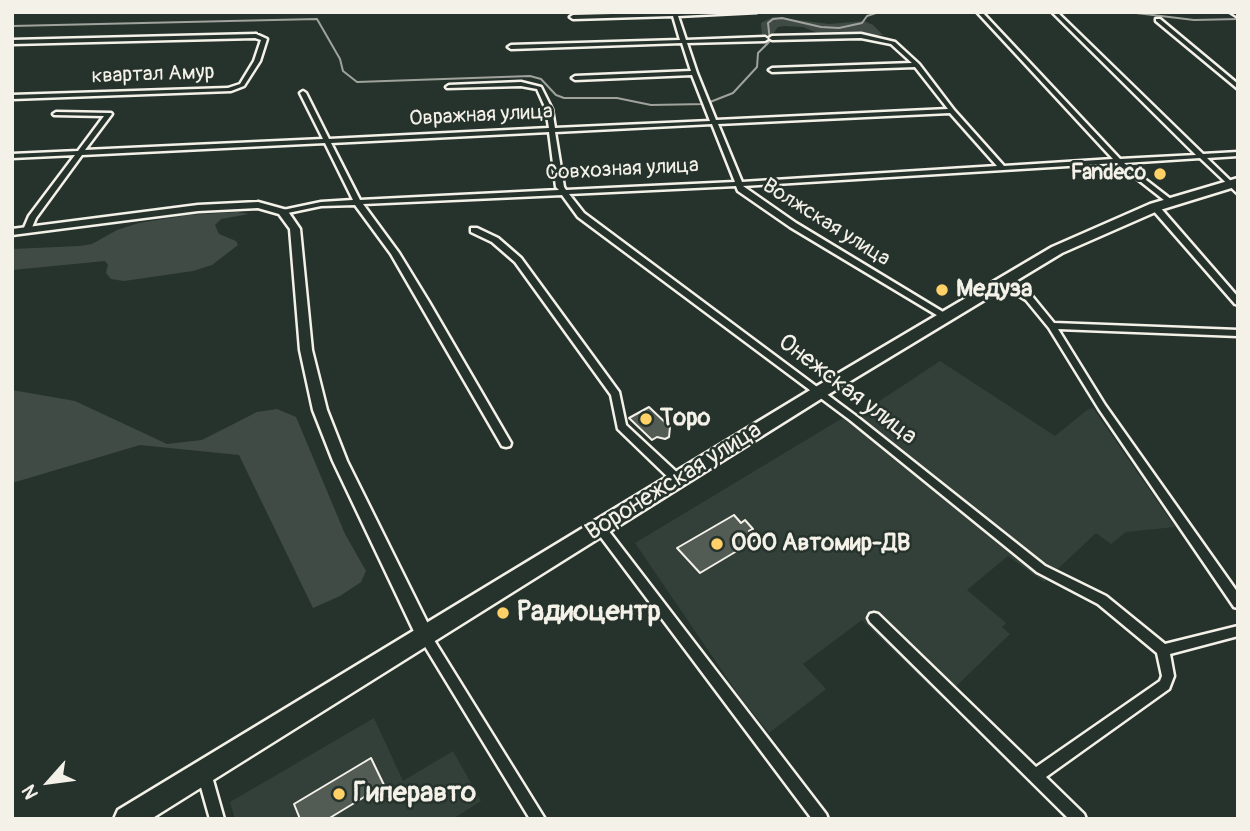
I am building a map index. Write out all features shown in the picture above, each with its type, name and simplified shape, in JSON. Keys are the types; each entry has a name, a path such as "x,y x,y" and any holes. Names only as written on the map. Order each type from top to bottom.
{"highway":[{"name":"Воронежская улица","path":"128,819 818,393 1076,240 1162,205 1235,186"}],"main road":[{"name":"Совхозная улица","path":"12,232 198,208 258,205 283,212"},
{"path":"283,212 295,229 306,350 320,410 340,461 425,636"}],"street":[{"path":"573,17 755,12"},
{"path":"979,12 1162,205 1238,302"},
{"path":"1054,12 1235,186"},
{"path":"1232,12 1238,16"},
{"name":"Волжская улица","path":"675,15 694,73 716,121 738,184 747,194 793,225 945,317"},
{"path":"1158,20 1238,87"},
{"name":"квартал Амур","path":"12,42 256,36 264,39 257,61 242,85 229,90 12,97"},
{"path":"510,47 861,36 893,43 916,65 1001,167"},
{"path":"772,70 916,65"},
{"path":"575,78 694,73"},
{"name":"Онежская улица","path":"449,87 535,85 547,101 559,182 580,215 818,393 1041,569 1102,600 1163,650"},
{"path":"303,93 327,142 335,152 358,203 419,292 506,443"},
{"path":"27,230 32,218 109,114 56,114 73,95"},
{"name":"Овражная улица","path":"12,156 952,111"},
{"name":"Совхозная улица","path":"283,212 321,204 738,184 1238,155"},
{"path":"474,230 495,240 518,260 616,394 621,426 678,480"},
{"path":"1003,282 1029,298 1052,326 1102,407 1238,603"},
{"path":"1052,326 1238,333"},
{"path":"601,529 821,819"},
{"path":"874,618 1079,819"},
{"path":"1035,776 1165,685 1168,676 1163,650 1238,631"},
{"path":"425,636 538,819"},
{"path":"204,772 217,819"}],"shaded area":[{"path":"773,17 829,24 864,21 873,25 883,35 823,35 803,27 785,26 778,27 772,35 762,35 761,23"},
{"path":"237,212 249,214 221,219 215,225 219,234 236,241 238,245 212,265 193,271 124,281 111,279 106,273 108,265 105,261 12,270 12,249 80,246 92,244 117,230 139,223 188,215"},
{"path":"940,361 1055,436 1093,408 1175,527 1126,532 1111,544 1096,533 1044,582 1008,556 967,590 1006,623 1002,627 1010,634 943,699 862,620 803,664 826,689 769,733 740,697 635,543 841,419 857,416"},
{"path":"12,390 75,401 167,444 202,440 257,412 277,409 296,417 345,534 366,571 361,582 340,596 313,608 239,455 140,445 12,483"},
{"path":"374,718 403,781 453,751 481,801 453,819 235,819 230,802"}],"building":[{"name":"Торо","path":"649,407 670,427 669,437 652,440 629,418"},
{"name":"ООО Автомир-ДВ","path":"734,515 741,523 745,520 753,529 749,531 757,539 700,573 677,548"},
{"name":"Гиперавто","path":"371,758 384,785 328,819 300,819 294,804"}],"waterway":[{"path":"12,26 317,19 340,59 343,71 357,82 530,76 541,79 556,95 564,98 617,98 651,105 705,104 733,93 757,67 758,53 770,41 768,23 773,19 782,18 821,27 839,28 862,23 867,16 879,12"},
{"path":"1128,12 1194,20 1238,19"}],"place":[{"name":"Fandeco","path":"1160,174"},
{"name":"Медуза","path":"942,290"},
{"name":"Торо","path":"646,419"},
{"name":"ООО Автомир-ДВ","path":"717,544"},
{"name":"Радиоцентр","path":"503,613"},
{"name":"Гиперавто","path":"339,794"}]}
